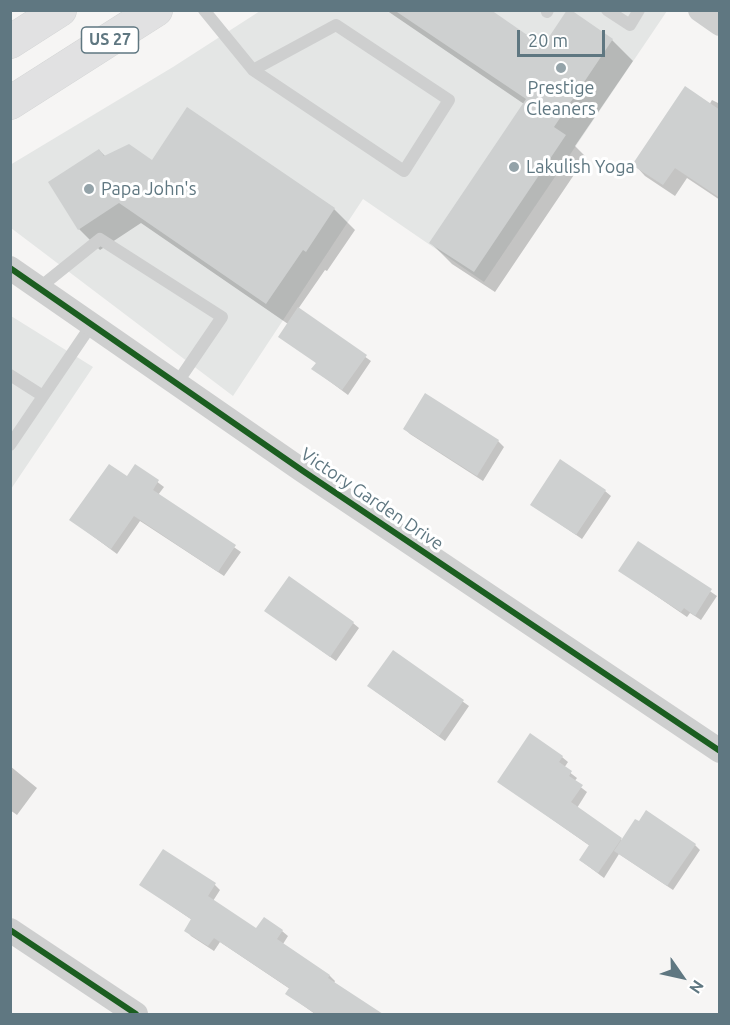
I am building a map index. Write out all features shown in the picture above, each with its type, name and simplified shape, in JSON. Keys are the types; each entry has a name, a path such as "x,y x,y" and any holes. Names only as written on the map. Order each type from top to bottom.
{"main road":[{"name":"US 27","path":"10,42 60,10"},
{"name":"US 27","path":"10,103 156,10"}],"street":[{"path":"700,10 720,24"},
{"name":"Victory Garden Drive","path":"10,268 303,471 720,751"},
{"path":"10,930 135,1014"}],"lane":[{"path":"204,10 253,70 404,171 449,100 336,25 253,70"},
{"path":"607,10 630,25 639,10"},
{"path":"39,288 100,239 222,317 177,383"},
{"path":"10,445 92,324"},
{"path":"10,375 43,396"}],"shaded area":[{"path":"260,11 667,11 484,282 363,199 233,396 11,228 10,165 173,67"},
{"path":"11,316 93,367 11,489"}],"building":[{"path":"394,10 491,10 543,46 567,10 571,10 613,39 554,127 566,135 474,272 429,243 526,99"},
{"path":"685,86 720,110 720,198 675,168 663,185 632,165"},
{"path":"187,107 335,208 306,252 303,250 266,304 119,203 78,230 48,182 99,149 104,156 129,144 152,160"},
{"path":"298,307 367,355 342,390 311,369 316,363 278,337"},
{"path":"425,393 499,440 477,476 403,429"},
{"path":"560,459 606,490 576,535 530,505"},
{"path":"109,464 127,476 135,464 159,480 153,490 236,545 218,572 134,516 111,549 69,520"},
{"path":"638,541 712,589 695,616 684,608 681,612 618,571"},
{"path":"289,576 354,622 330,657 264,611"},
{"path":"393,650 464,700 439,736 367,686"},
{"path":"530,733 563,756 559,762 572,771 569,776 583,785 571,802 622,838 598,873 579,860 589,845 497,782"},
{"path":"646,810 696,844 667,886 614,851 635,819 639,821"},
{"path":"163,849 216,883 208,896 256,928 264,917 283,930 277,939 330,975 328,978 383,1014 316,1014 285,994 289,988 214,938 208,946 184,931 191,919 139,885"}],"cycle path":[{"path":"10,268 303,471 720,751"},
{"path":"10,930 136,1014"}],"place":[{"name":"Prestige Cleaners","path":"561,68"},
{"name":"Lakulish Yoga","path":"514,167"},
{"name":"Papa John's","path":"89,189"}]}
